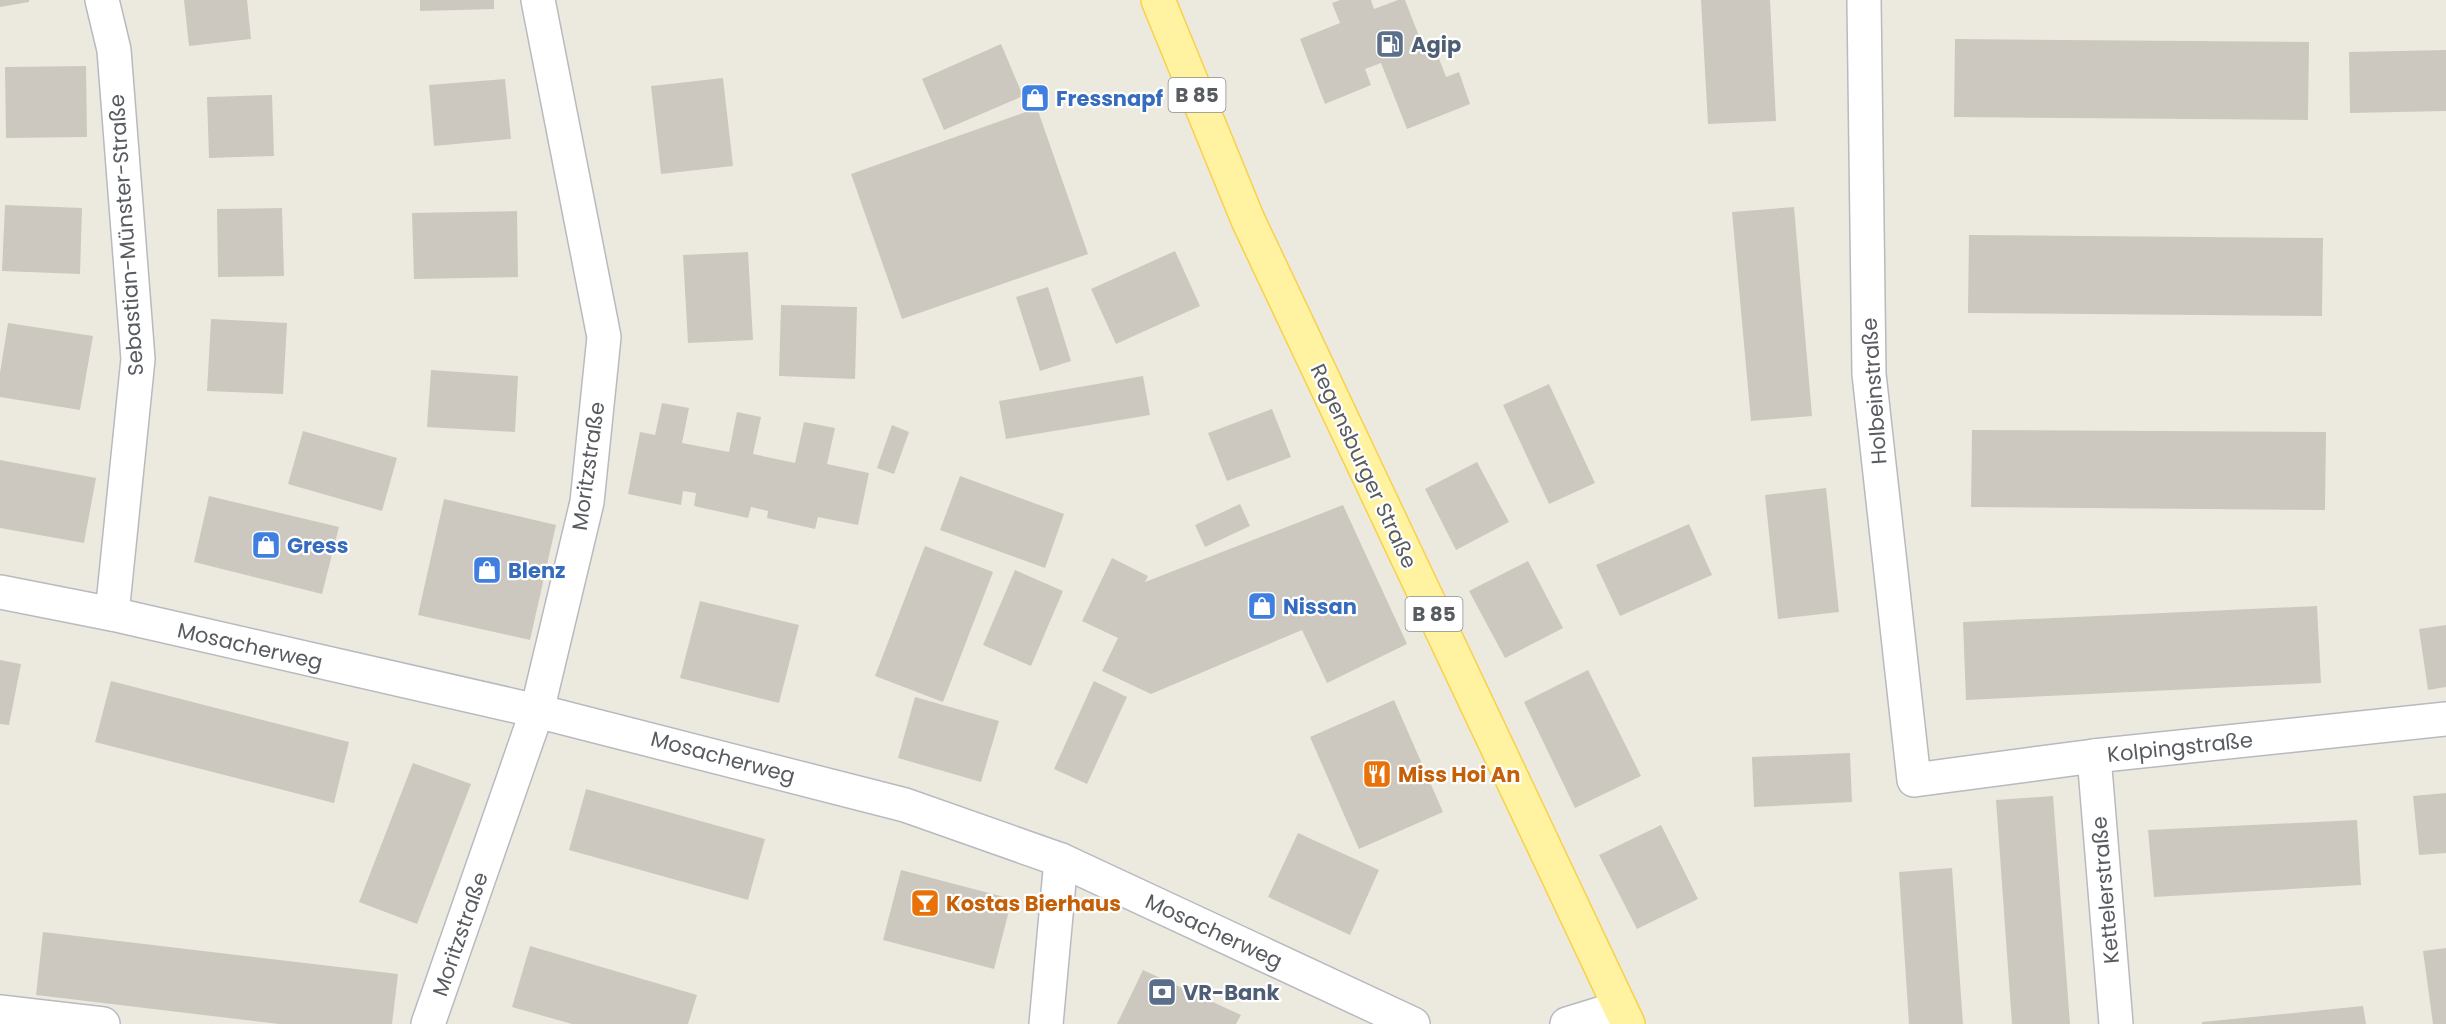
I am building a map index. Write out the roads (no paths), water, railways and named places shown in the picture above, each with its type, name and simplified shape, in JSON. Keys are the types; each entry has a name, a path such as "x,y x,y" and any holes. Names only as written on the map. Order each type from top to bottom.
{"main road":[{"name":"Regensburger Straße","path":"1164,9 1248,220 1624,1016"}],"street":[{"name":"Sebastian-Münster-Straße","path":"102,0 114,50 138,359 112,614"},
{"name":"Moritzstraße","path":"428,1024 537,711 587,502 604,337 538,0"},
{"name":"Holbeinstraße","path":"1864,0 1869,374 1914,780"},
{"name":"Mosacherweg","path":"0,592 112,614 537,711 905,805 1061,860 1413,1024"},
{"name":"Kolpingstraße","path":"1914,780 2094,756 2446,719"},
{"name":"Kettelerstraße","path":"2094,756 2116,1024"},
{"path":"1046,1024 1061,860"},
{"path":"0,1012 103,1024"},
{"path":"1567,1024 1624,1016"}],"place":[{"name":"Agip","path":"1390,44"},
{"name":"Fressnapf","path":"1035,98"},
{"name":"Gress","path":"266,545"},
{"name":"Blenz","path":"487,570"},
{"name":"Nissan","path":"1262,606"},
{"name":"Miss Hoi An","path":"1377,774"},
{"name":"Kostas Bierhaus","path":"925,903"},
{"name":"VR-Bank","path":"1162,992"}]}
